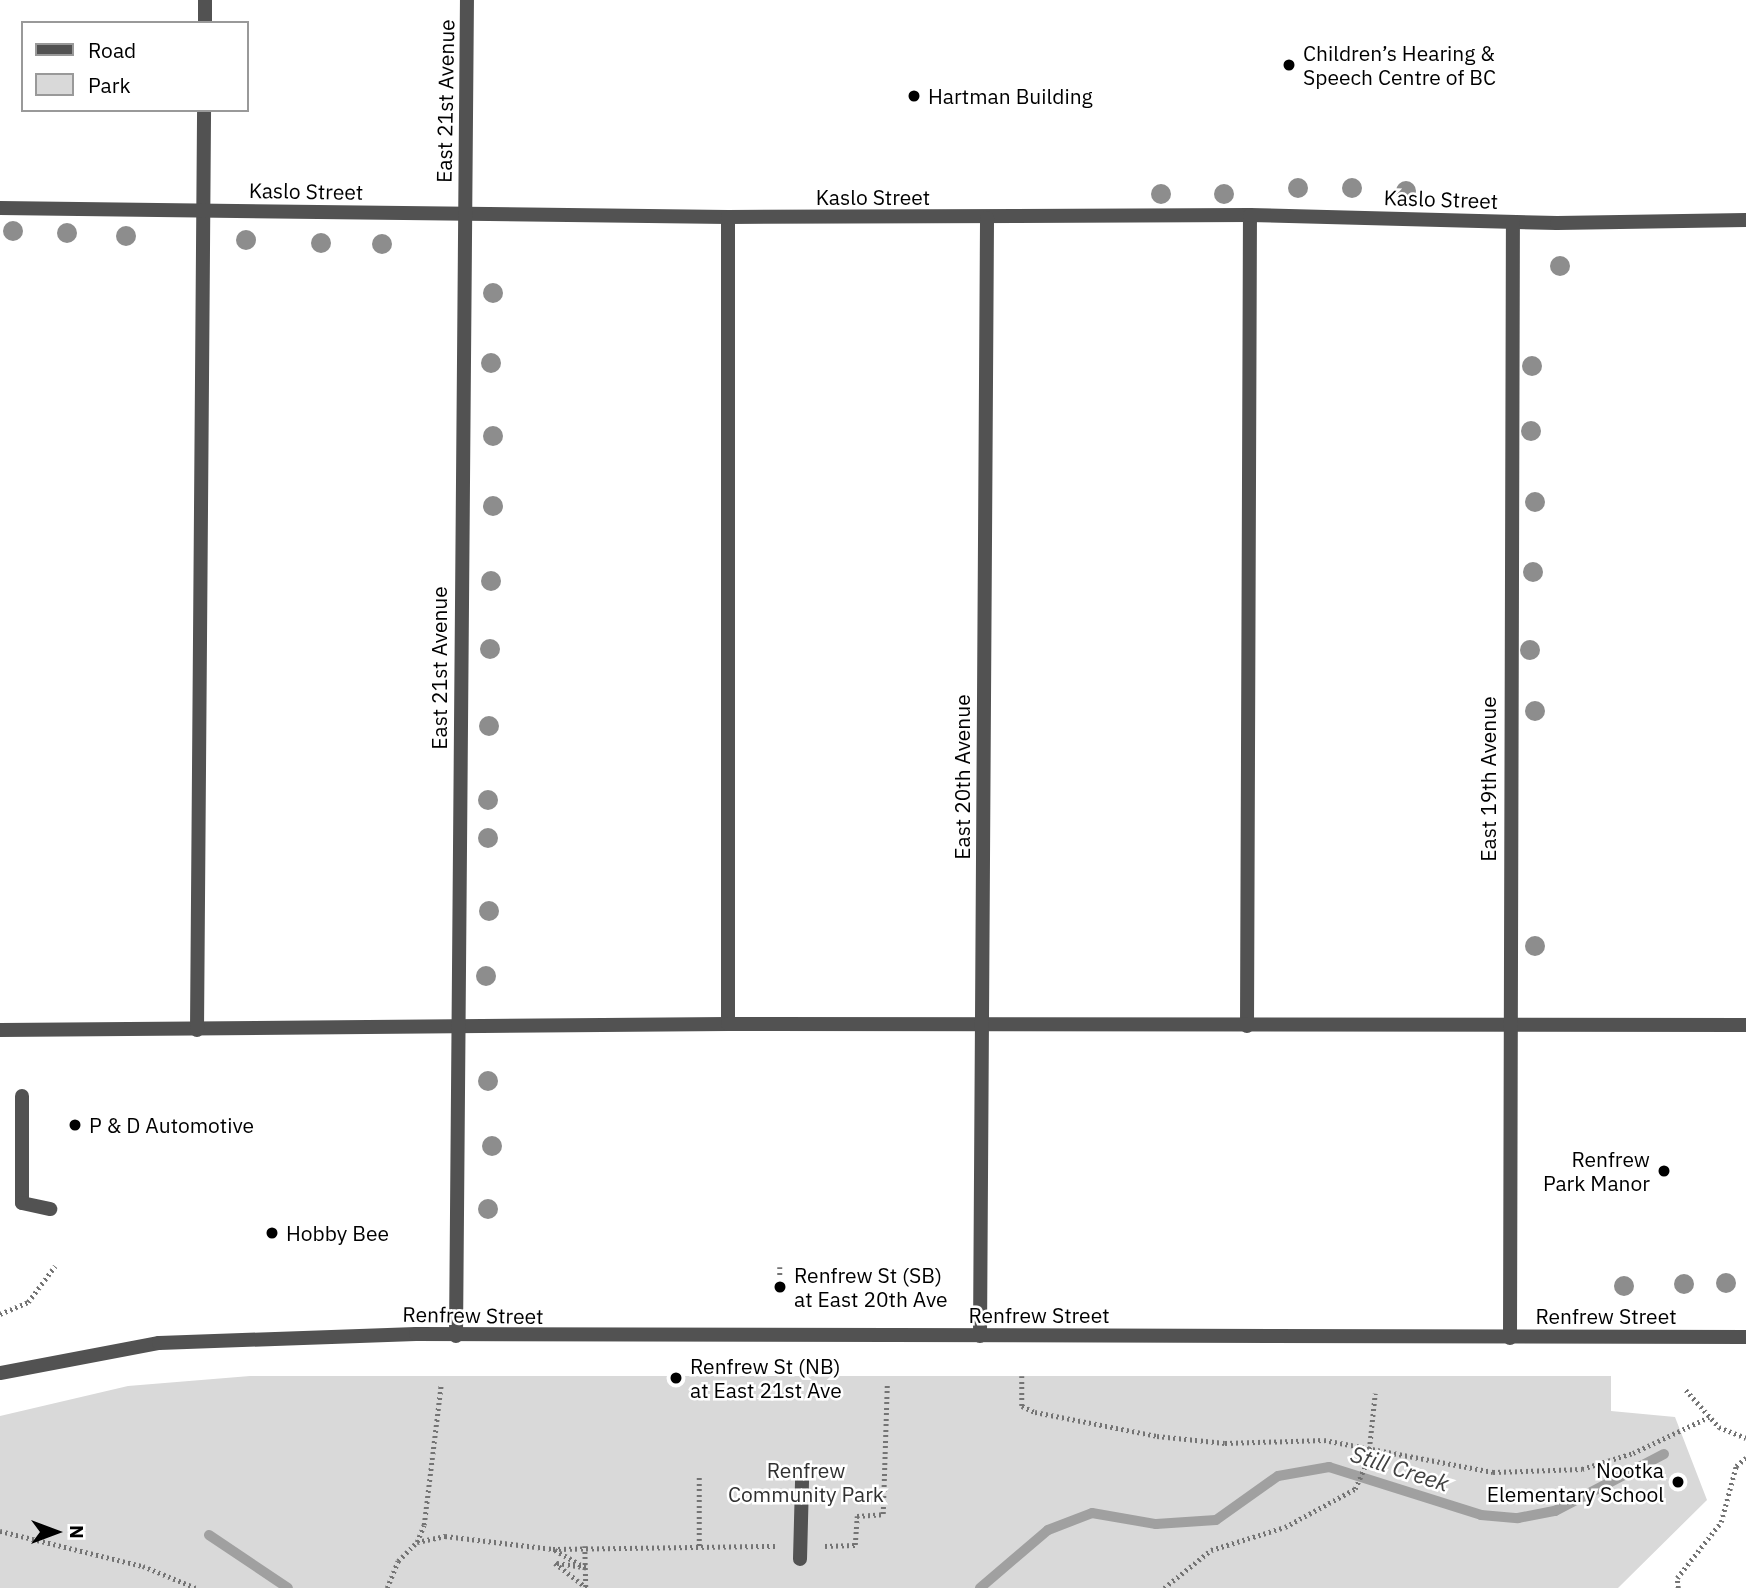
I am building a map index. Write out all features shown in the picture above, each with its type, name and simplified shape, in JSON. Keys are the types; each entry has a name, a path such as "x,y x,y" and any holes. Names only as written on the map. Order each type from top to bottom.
{"street":[{"path":"205,0 205,21"},
{"name":"East 21st Avenue","path":"456,1336 467,0"},
{"path":"197,1030 204,112"},
{"name":"Kaslo Street","path":"0,208 728,218 1250,215 1513,222 1746,220"},
{"path":"1247,1026 1250,215"},
{"path":"728,218 728,1024"},
{"name":"East 20th Avenue","path":"980,1336 987,218"},
{"name":"East 19th Avenue","path":"1510,1338 1507,1026 1513,222"},
{"path":"0,1030 728,1024 1746,1025"},
{"path":"22,1096 22,1203 50,1209"},
{"name":"Renfrew Street","path":"0,1373 159,1343 456,1336 1746,1337"},
{"path":"800,1553 802,1480"}],"path":[{"path":"0,1314 29,1302 55,1266"},
{"path":"780,1267 780,1287"},
{"path":"1022,1376 1022,1406 1035,1412 1157,1436 1225,1443 1324,1440 1493,1472 1548,1473 1582,1469 1633,1453 1709,1417"},
{"path":"676,1378 676,1385"},
{"path":"387,1588 398,1561 417,1542 424,1525 441,1385"},
{"path":"417,1542 445,1536 553,1549 585,1546 699,1546 800,1553 855,1545 857,1516 883,1514 887,1385"},
{"path":"1686,1390 1719,1427 1746,1438"},
{"path":"1164,1588 1211,1550 1285,1527 1355,1489 1368,1460 1375,1393"},
{"path":"1678,1588 1677,1578 1721,1522 1736,1466 1746,1458"},
{"path":"699,1477 699,1546"},
{"path":"0,1531 143,1566 196,1588"},
{"path":"585,1546 587,1587"},
{"path":"553,1549 586,1568"},
{"path":"586,1568 555,1563 587,1587"}],"green space":[{"name":"Renfrew Community Park","path":"250,1376 1611,1376 1611,1411 1675,1417 1707,1500 1618,1588 0,1588 0,1416 128,1386"}],"waterway":[{"name":"Still Creek","path":"980,1588 1048,1530 1092,1513 1156,1524 1216,1520 1278,1476 1329,1467 1481,1515 1518,1518 1555,1511 1664,1454"},
{"name":"Still Creek","path":"209,1535 288,1588"}],"place":[{"name":"Children’s Hearing & Speech Centre of BC","path":"1289,65"},
{"name":"Hartman Building","path":"914,96"},
{"name":"P & D Automotive","path":"75,1125"},
{"name":"Renfrew Park Manor","path":"1664,1171"},
{"name":"Hobby Bee","path":"272,1233"},
{"name":"Renfrew St (SB) at East 20th Ave","path":"780,1287"},
{"name":"Renfrew St (NB) at East 21st Ave","path":"676,1378"},
{"name":"Nootka Elementary School","path":"1678,1482"}]}
